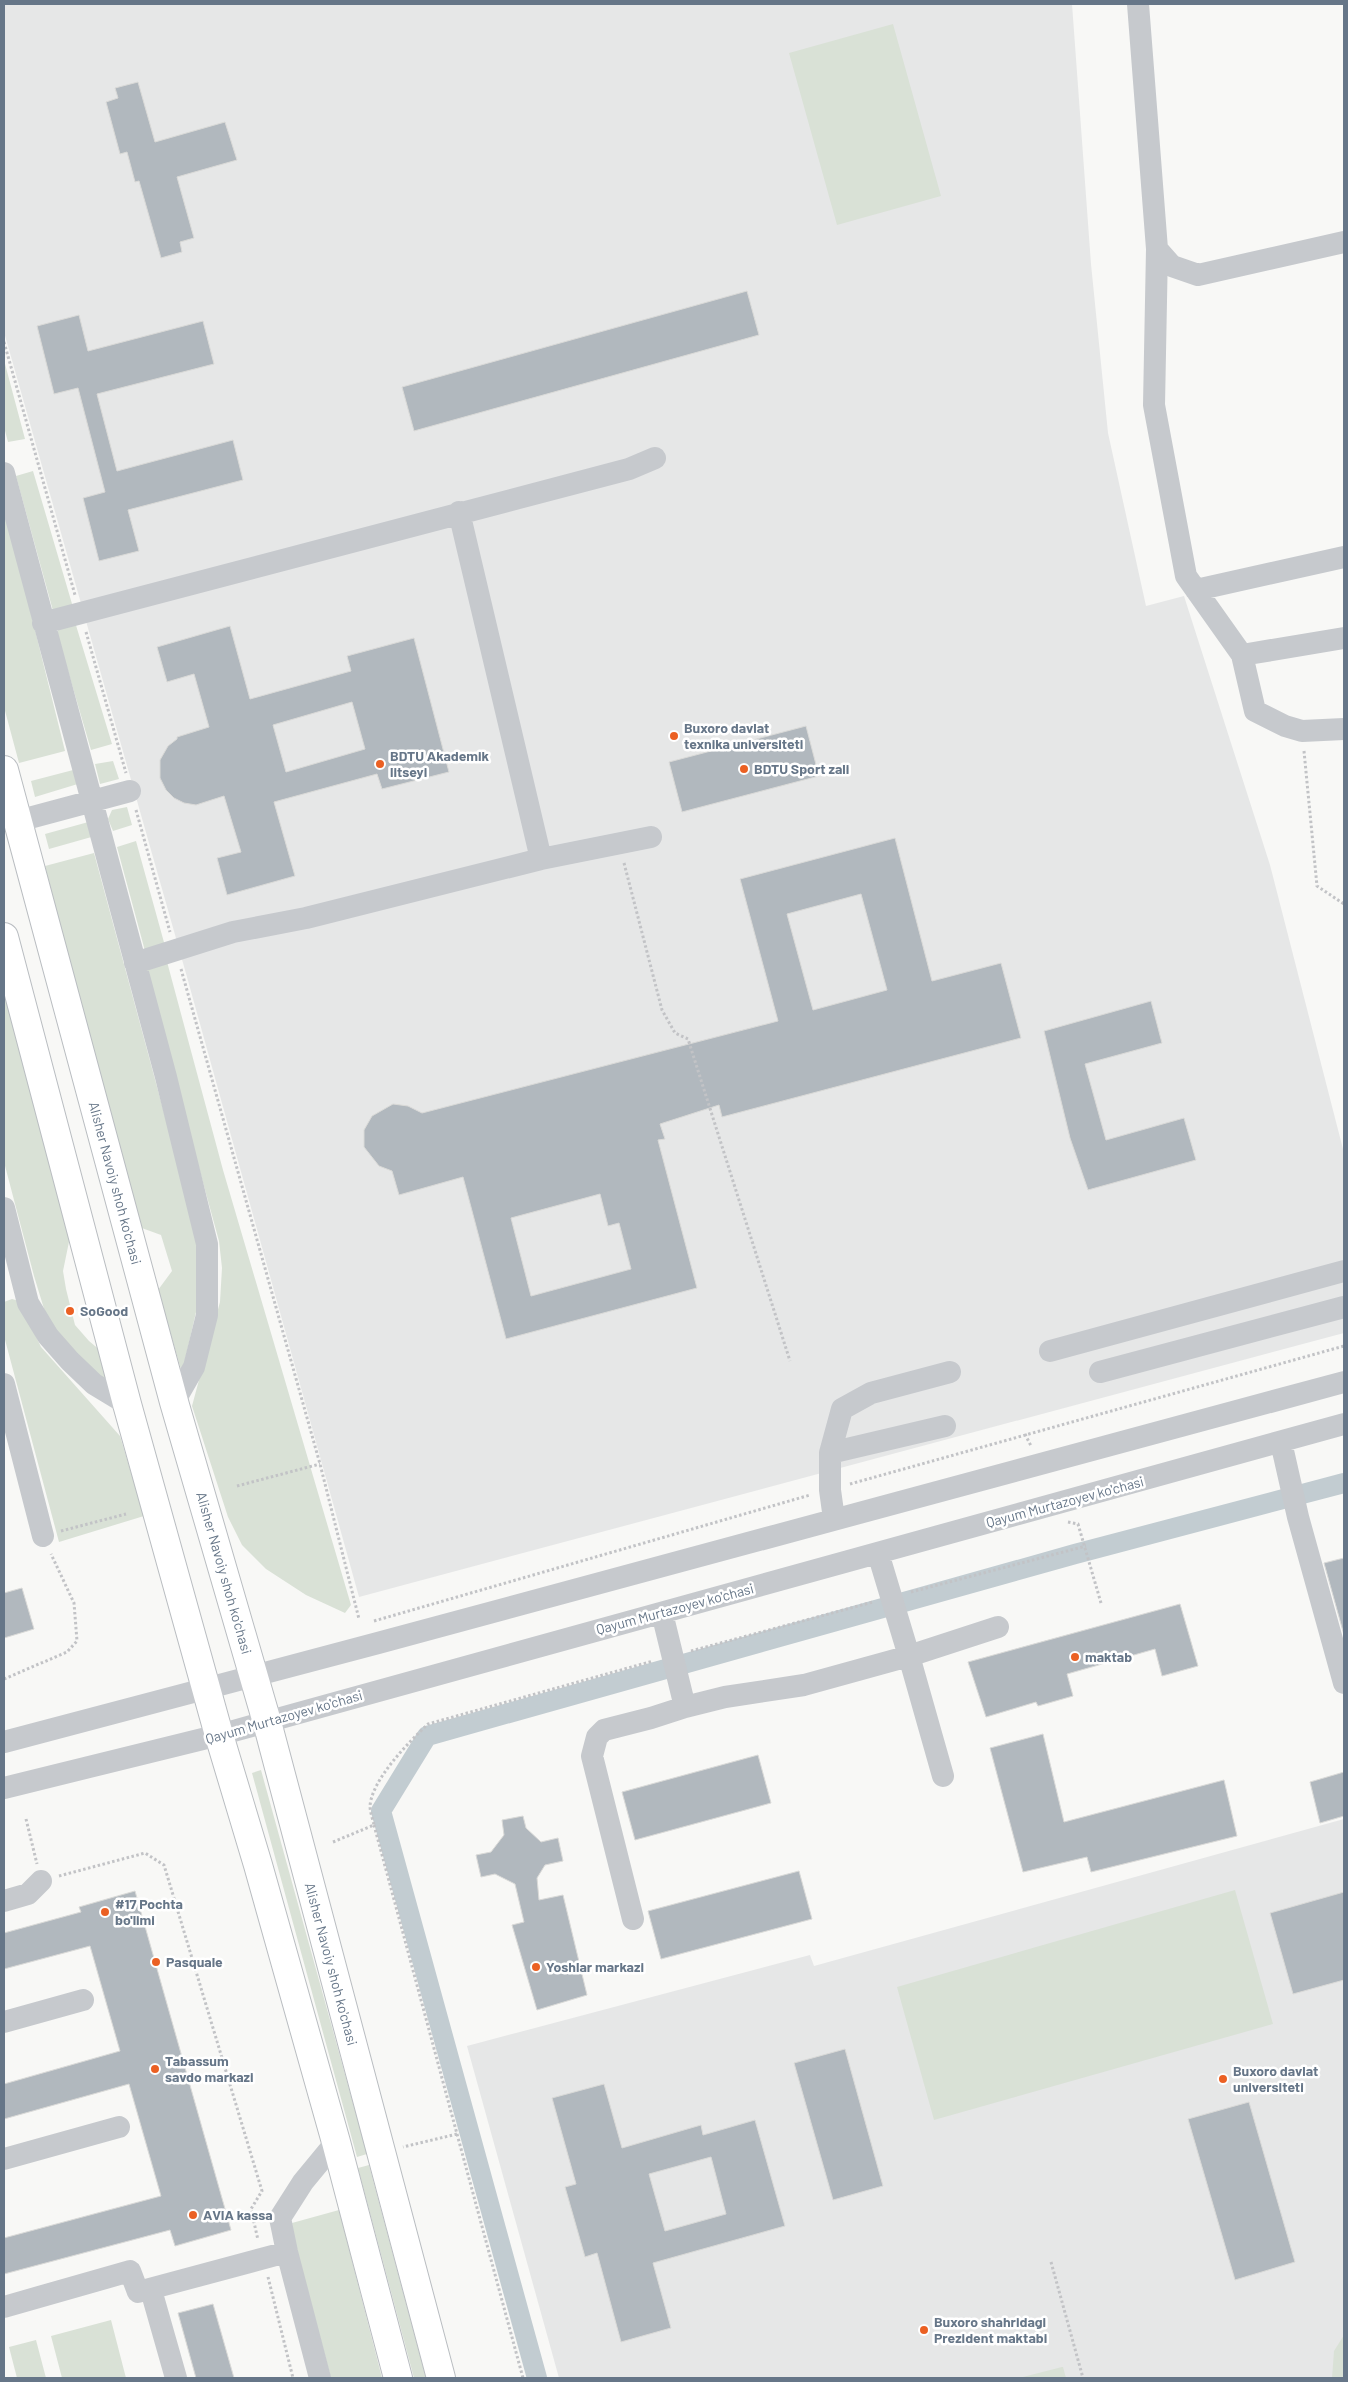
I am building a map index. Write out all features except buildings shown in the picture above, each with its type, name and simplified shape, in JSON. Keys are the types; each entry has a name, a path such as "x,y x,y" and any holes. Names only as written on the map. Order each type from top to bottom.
{"main road":[{"name":"Alisher Navoiy shoh ko'chasi","path":"4,770 174,1402 267,1722 441,2378"},
{"path":"4,937 127,1404 219,1736 258,1865 336,2142 398,2378"}],"street":[{"path":"1138,4 1157,249 1154,405 1186,576 1242,655 1255,711 1285,726 1302,731 1344,729"},
{"path":"1157,249 1172,266 1198,274 1344,242"},
{"path":"43,624 459,512 629,469 656,458"},
{"path":"4,473 135,963 207,1244 207,1315 194,1367 174,1402"},
{"path":"459,512 542,859"},
{"path":"1196,590 1344,557"},
{"path":"1242,655 1344,638"},
{"path":"18,821 130,791"},
{"path":"135,963 176,952 234,932 306,918 542,859 651,836"},
{"path":"4,1208 13,1285 28,1303 60,1350 94,1384 127,1404"},
{"path":"1050,1351 1344,1271"},
{"path":"1100,1372 1344,1308"},
{"path":"834,1519 830,1490 830,1453 842,1409 871,1393 950,1372"},
{"path":"4,1742 1344,1382"},
{"path":"4,1384 43,1536"},
{"name":"Qayum Murtazoyev ko'chasi","path":"4,1788 219,1736 1051,1506 1283,1452 1344,1424"},
{"path":"830,1453 945,1426"},
{"path":"1283,1452 1298,1517 1344,1684"},
{"path":"878,1553 943,1776"},
{"path":"662,1613 685,1707"},
{"path":"633,1919 592,1756 597,1737 604,1730 724,1697 804,1685 908,1656 998,1627"},
{"path":"4,1900 28,1894 41,1881"},
{"path":"4,2022 83,2000"},
{"path":"4,2159 119,2127"},
{"path":"320,2378 280,2218 303,2182 336,2142"},
{"path":"4,2307 130,2271 138,2292 151,2290 287,2252"},
{"path":"151,2290 176,2378"}],"path":[{"path":"4,342 320,1464 359,1620"},
{"path":"1302,731 1316,886 1344,904"},
{"path":"619,843 662,1010 675,1033 688,1039 790,1361"},
{"path":"374,1621 830,1490 1344,1346"},
{"path":"237,1486 320,1464"},
{"path":"1051,1506 1057,1520 1078,1524 1086,1546 1101,1603"},
{"path":"4,1679 68,1652 78,1640 74,1603 43,1536 126,1514"},
{"path":"523,2378 374,1826 370,1806 378,1784 407,1744 428,1724 674,1666 1086,1546"},
{"path":"26,1820 41,1881 145,1853 164,1865 262,2191 250,2209 293,2378"},
{"path":"333,1842 374,1826"},
{"path":"399,2148 457,2134"},
{"path":"1051,2262 1083,2378"}],"shaded area":[{"name":"Buxoro davlat texnika universiteti","path":"4,4 1072,4 1091,264 1108,433 1146,606 1184,596 1270,865 1344,1153 1344,1333 359,1597 187,977 4,332"},
{"path":"893,24 941,196 837,225 789,53"},
{"path":"4,360 25,439 8,442 4,427"},
{"path":"33,471 75,614 55,618 16,476"},
{"path":"4,505 65,751 19,763 4,707"},
{"path":"75,622 112,744 91,750 57,633 60,626"},
{"path":"113,761 119,779 100,784 95,764"},
{"path":"77,769 81,783 35,797 31,781"},
{"path":"127,807 132,825 113,831 108,819 112,810"},
{"path":"92,821 95,836 49,849 45,834"},
{"path":"136,841 165,946 145,951 117,847"},
{"path":"94,853 180,1172 200,1256 199,1299 182,1373 158,1290 172,1271 161,1235 139,1227 45,866"},
{"path":"166,958 223,1170 351,1605 345,1613 306,1595 266,1569 242,1545 228,1517 192,1406 220,1302 222,1268 219,1241 143,963"},
{"path":"4,982 71,1232 63,1271 75,1325 101,1351 110,1386 62,1341 45,1312 4,1162"},
{"path":"12,1299 19,1301 41,1347 120,1436 144,1516 59,1542 4,1336 4,1302"},
{"path":"261,1770 367,2154 357,2157 252,1773"},
{"path":"1344,1819 1344,2378 559,2378 467,2046 810,1955 814,1966"},
{"path":"1235,1890 1273,2024 934,2120 897,1987"},
{"path":"369,2165 426,2378 414,2378 358,2168"},
{"path":"339,2210 382,2378 331,2378 293,2236 292,2223"},
{"path":"111,2320 126,2378 62,2378 51,2336"},
{"path":"1344,2335 1344,2378 1332,2378 1334,2351"},
{"path":"36,2340 46,2378 17,2378 9,2347"},
{"path":"1062,2367 1066,2378 1019,2378"}],"waterway":[{"path":"537,2378 381,1811 427,1736 1075,1554 1344,1483"}],"place":[{"name":"Buxoro davlat texnika universiteti","path":"674,736"},
{"name":"BDTU Akademik litseyi","path":"380,764"},
{"name":"BDTU Sport zali","path":"744,769"},
{"name":"SoGood","path":"70,1311"},
{"name":"maktab","path":"1075,1657"},
{"name":"#17 Pochta bo'limi","path":"105,1912"},
{"name":"Pasquale","path":"156,1962"},
{"name":"Yoshlar markazi","path":"536,1967"},
{"name":"Tabassum savdo markazi","path":"155,2069"},
{"name":"Buxoro davlat universiteti","path":"1223,2079"},
{"name":"AVIA kassa","path":"193,2215"},
{"name":"Buxoro shahridagi Prezident maktabi","path":"924,2330"}]}
